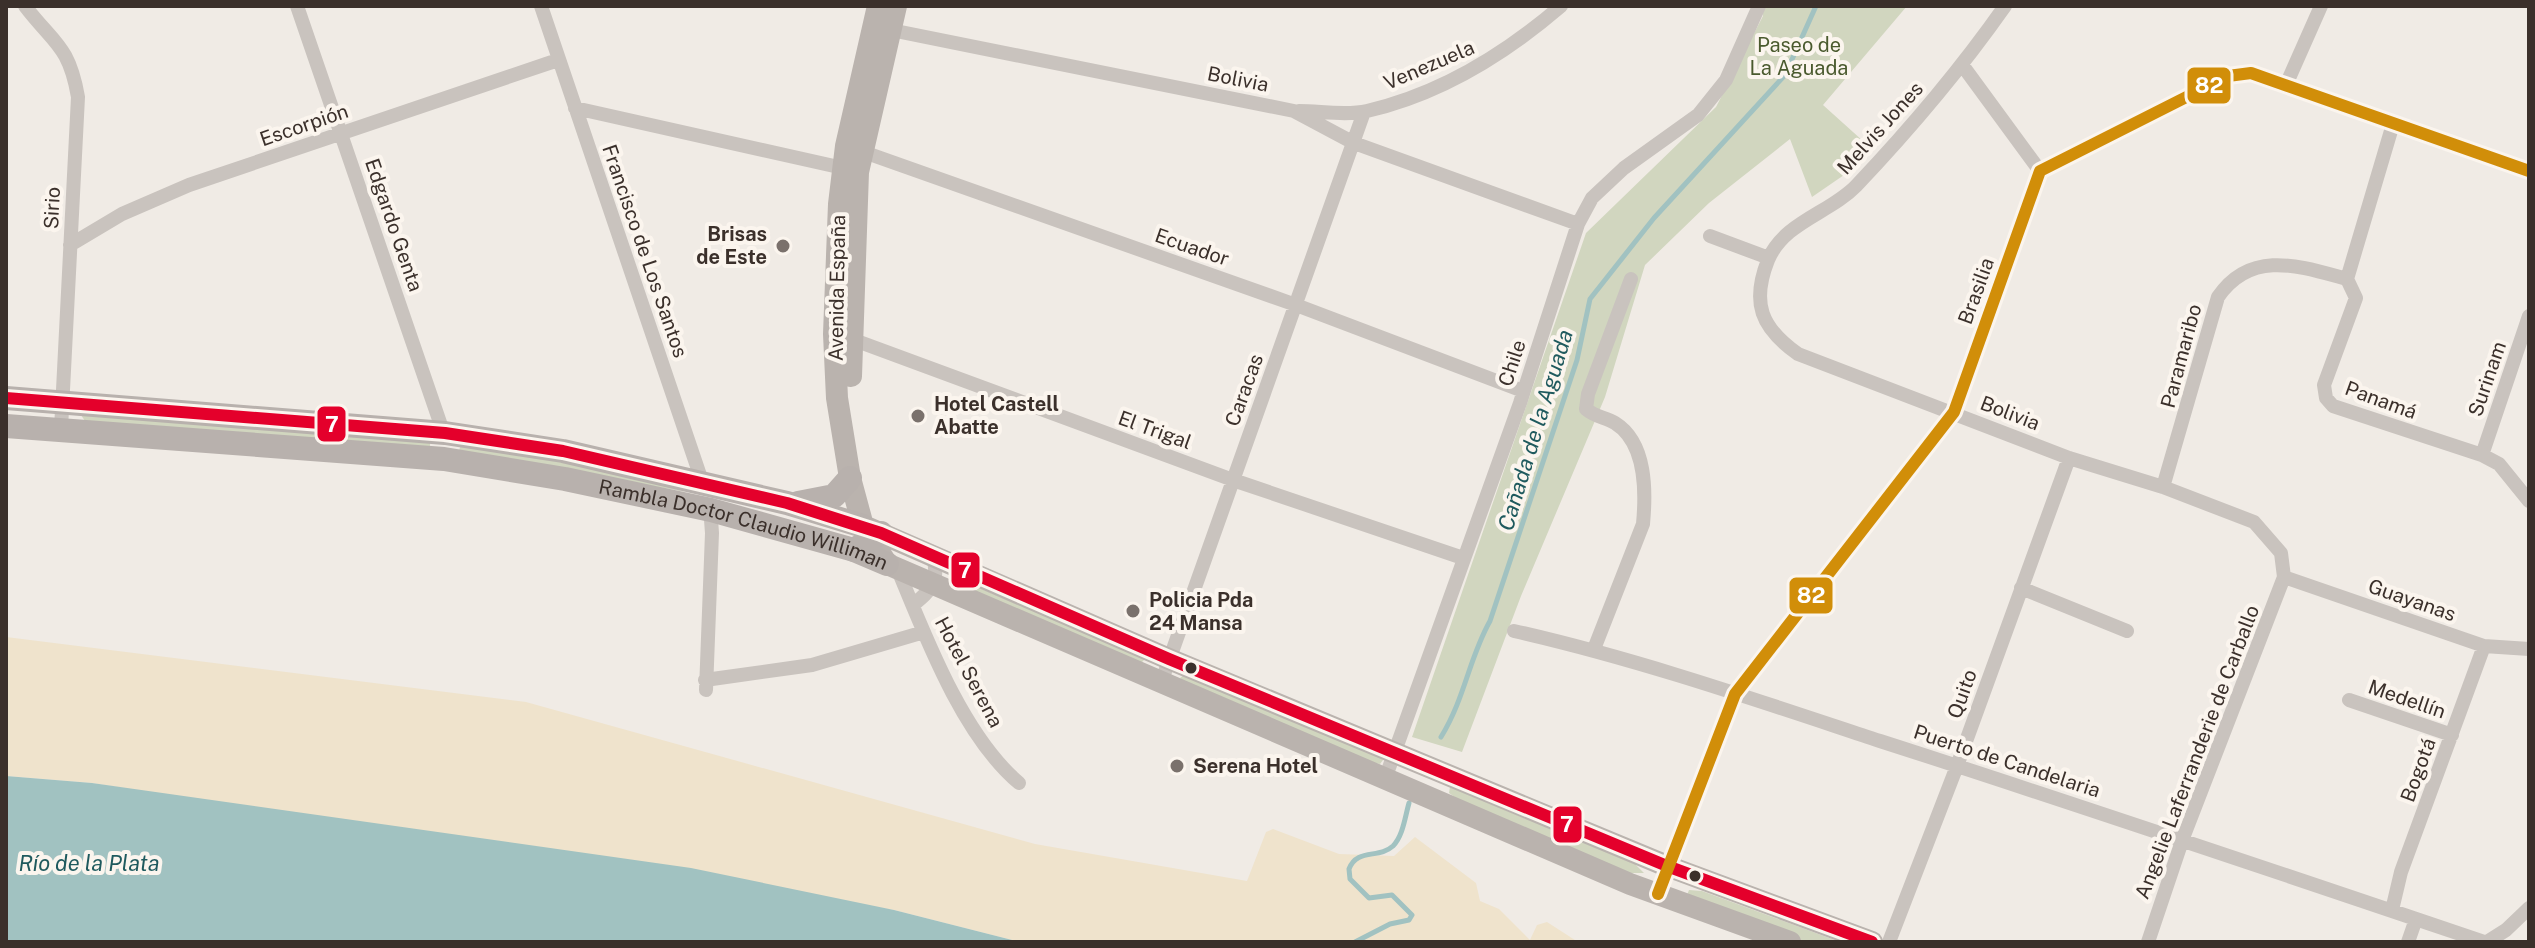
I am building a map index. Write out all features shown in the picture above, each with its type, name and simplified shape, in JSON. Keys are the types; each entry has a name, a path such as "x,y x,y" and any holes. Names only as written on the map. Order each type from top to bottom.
{"main road":[{"name":"Avenida España","path":"867,538 850,478 837,398 842,336 839,204 853,160 881,21 896,6"},
{"name":"Avenida España","path":"842,336 867,538"},
{"name":"Rambla Doctor Claudio Williman","path":"6,398 445,433 563,451 787,503 867,538 893,567 934,585 1658,894 1790,942"},
{"name":"Rambla Doctor Claudio Williman","path":"6,426 444,459 565,479 711,510 867,538 933,557 1169,659 1667,866 1872,942"},
{"path":"787,503 834,496 850,478"}],"street":[{"name":"Sirio","path":"25,6 63,48 73,71 78,97 61,429"},
{"name":"Edgardo Genta","path":"297,6 445,433 444,459"},
{"name":"Francisco de Los Santos","path":"541,6 711,510 706,685 812,665 924,632"},
{"name":"Venezuela","path":"1294,111 1364,112 1475,70 1520,41 1561,6"},
{"name":"Melvis Jones","path":"1769,258 1790,232 1853,189 1963,66 2005,6"},
{"path":"2286,85 2321,6"},
{"name":"Chile","path":"1405,788 1394,753 1523,391 1578,224 1592,198 1624,168 1698,115 1726,80 1752,8"},
{"name":"Bolivia","path":"881,21 1294,111 1354,143 1578,224"},
{"name":"Escorpión","path":"70,245 122,214 189,185 558,60"},
{"path":"1963,66 2040,171 2228,76 2251,73 2529,171"},
{"name":"Ecuador","path":"575,108 853,160 1296,305 1523,391"},
{"name":"Caracas","path":"1161,683 1364,112"},
{"path":"2347,279 2393,124"},
{"name":"Brasilia","path":"1658,894 1735,694 1954,412 2040,171"},
{"path":"1710,236 1769,258"},
{"name":"Bolivia","path":"1769,258 1759,291 1761,310 1768,328 1778,340 1824,366 1954,412 2069,458 2163,487 2254,522 2281,553 2284,577"},
{"name":"Paramaribo","path":"2163,487 2187,411 2211,312 2228,283 2261,264 2299,266 2347,279"},
{"path":"1594,649 1643,524 1645,487 1638,453 1616,423 1586,409 1588,394 1631,279"},
{"name":"Panamá","path":"2347,279 2356,298 2324,385 2326,398 2333,406 2482,455 2499,464 2529,501"},
{"name":"Surinam","path":"2482,455 2529,316"},
{"name":"El Trigal","path":"842,336 1233,480 1463,558"},
{"name":"Quito","path":"1889,942 2069,458"},
{"path":"913,605 934,585 938,576 933,557"},
{"name":"Hotel Serena","path":"893,567 986,747 1019,783"},
{"name":"Guayanas","path":"2284,577 2484,646 2529,649"},
{"name":"Angelie Laferranderie de Carballo","path":"2148,942 2183,838 2284,577"},
{"path":"2021,588 2127,631"},
{"name":"Puerto de Candelaria","path":"1514,631 1594,649 1735,694 2183,838 2485,942"},
{"name":"Bogotá","path":"2392,910 2401,872 2484,646"},
{"name":"Medellín","path":"2349,700 2452,735"},
{"path":"2485,942 2506,930 2529,908"},
{"path":"2408,942 2416,919"}],"green space":[{"name":"Paseo de La Aguada","path":"1762,6 1907,6 1823,105 1863,141 1844,175 1812,197 1790,139 1709,203 1645,265 1605,397 1521,596 1462,752 1412,737 1586,233 1716,107 1763,16"},
{"path":"81,415 430,441 430,447 85,421"},
{"path":"461,444 580,462 686,492 459,451"},
{"path":"970,584 1144,660 1141,663 968,589"},
{"path":"1184,675 1383,760 1380,764 1369,762 1182,681 1180,678"},
{"path":"1450,787 1635,864 1644,873 1630,873 1456,798 1449,793"},
{"path":"1689,890 1702,891 1840,942 1806,942 1698,902 1687,895"}],"sand":[{"path":"6,637 526,702 1035,844 1247,881 1266,832 1273,829 1339,854 1394,856 1415,837 1476,883 1480,901 1499,909 1530,940 1537,925 1547,922 1578,942 1020,942 894,910 92,783 6,776"}],"water":[{"name":"Río de la Plata","path":"6,776 92,783 691,868 894,910 1020,942 6,942"}],"waterway":[{"name":"Cañada de la Aguada","path":"1441,737 1456,708 1490,621 1577,360 1590,299 1654,218 1785,75 1816,6"},
{"name":"Cañada de la Aguada","path":"1355,942 1390,924 1409,920 1412,915 1392,895 1369,898 1350,879 1349,869 1357,858 1393,846 1401,832 1409,803"}],"transit line":[{"name":"82","path":"1658,894 1735,694 1954,412 2040,171 2228,76 2251,73 2529,171"},
{"name":"7","path":"6,398 445,433 563,451 787,503 881,533 1169,659 1667,866 1872,942"}],"place":[{"name":"Brisas de Este","path":"783,246"},
{"name":"Hotel Castell Abatte","path":"918,416"},
{"name":"Policia Pda 24 Mansa","path":"1133,611"},
{"name":"Serena Hotel","path":"1177,766"}]}
